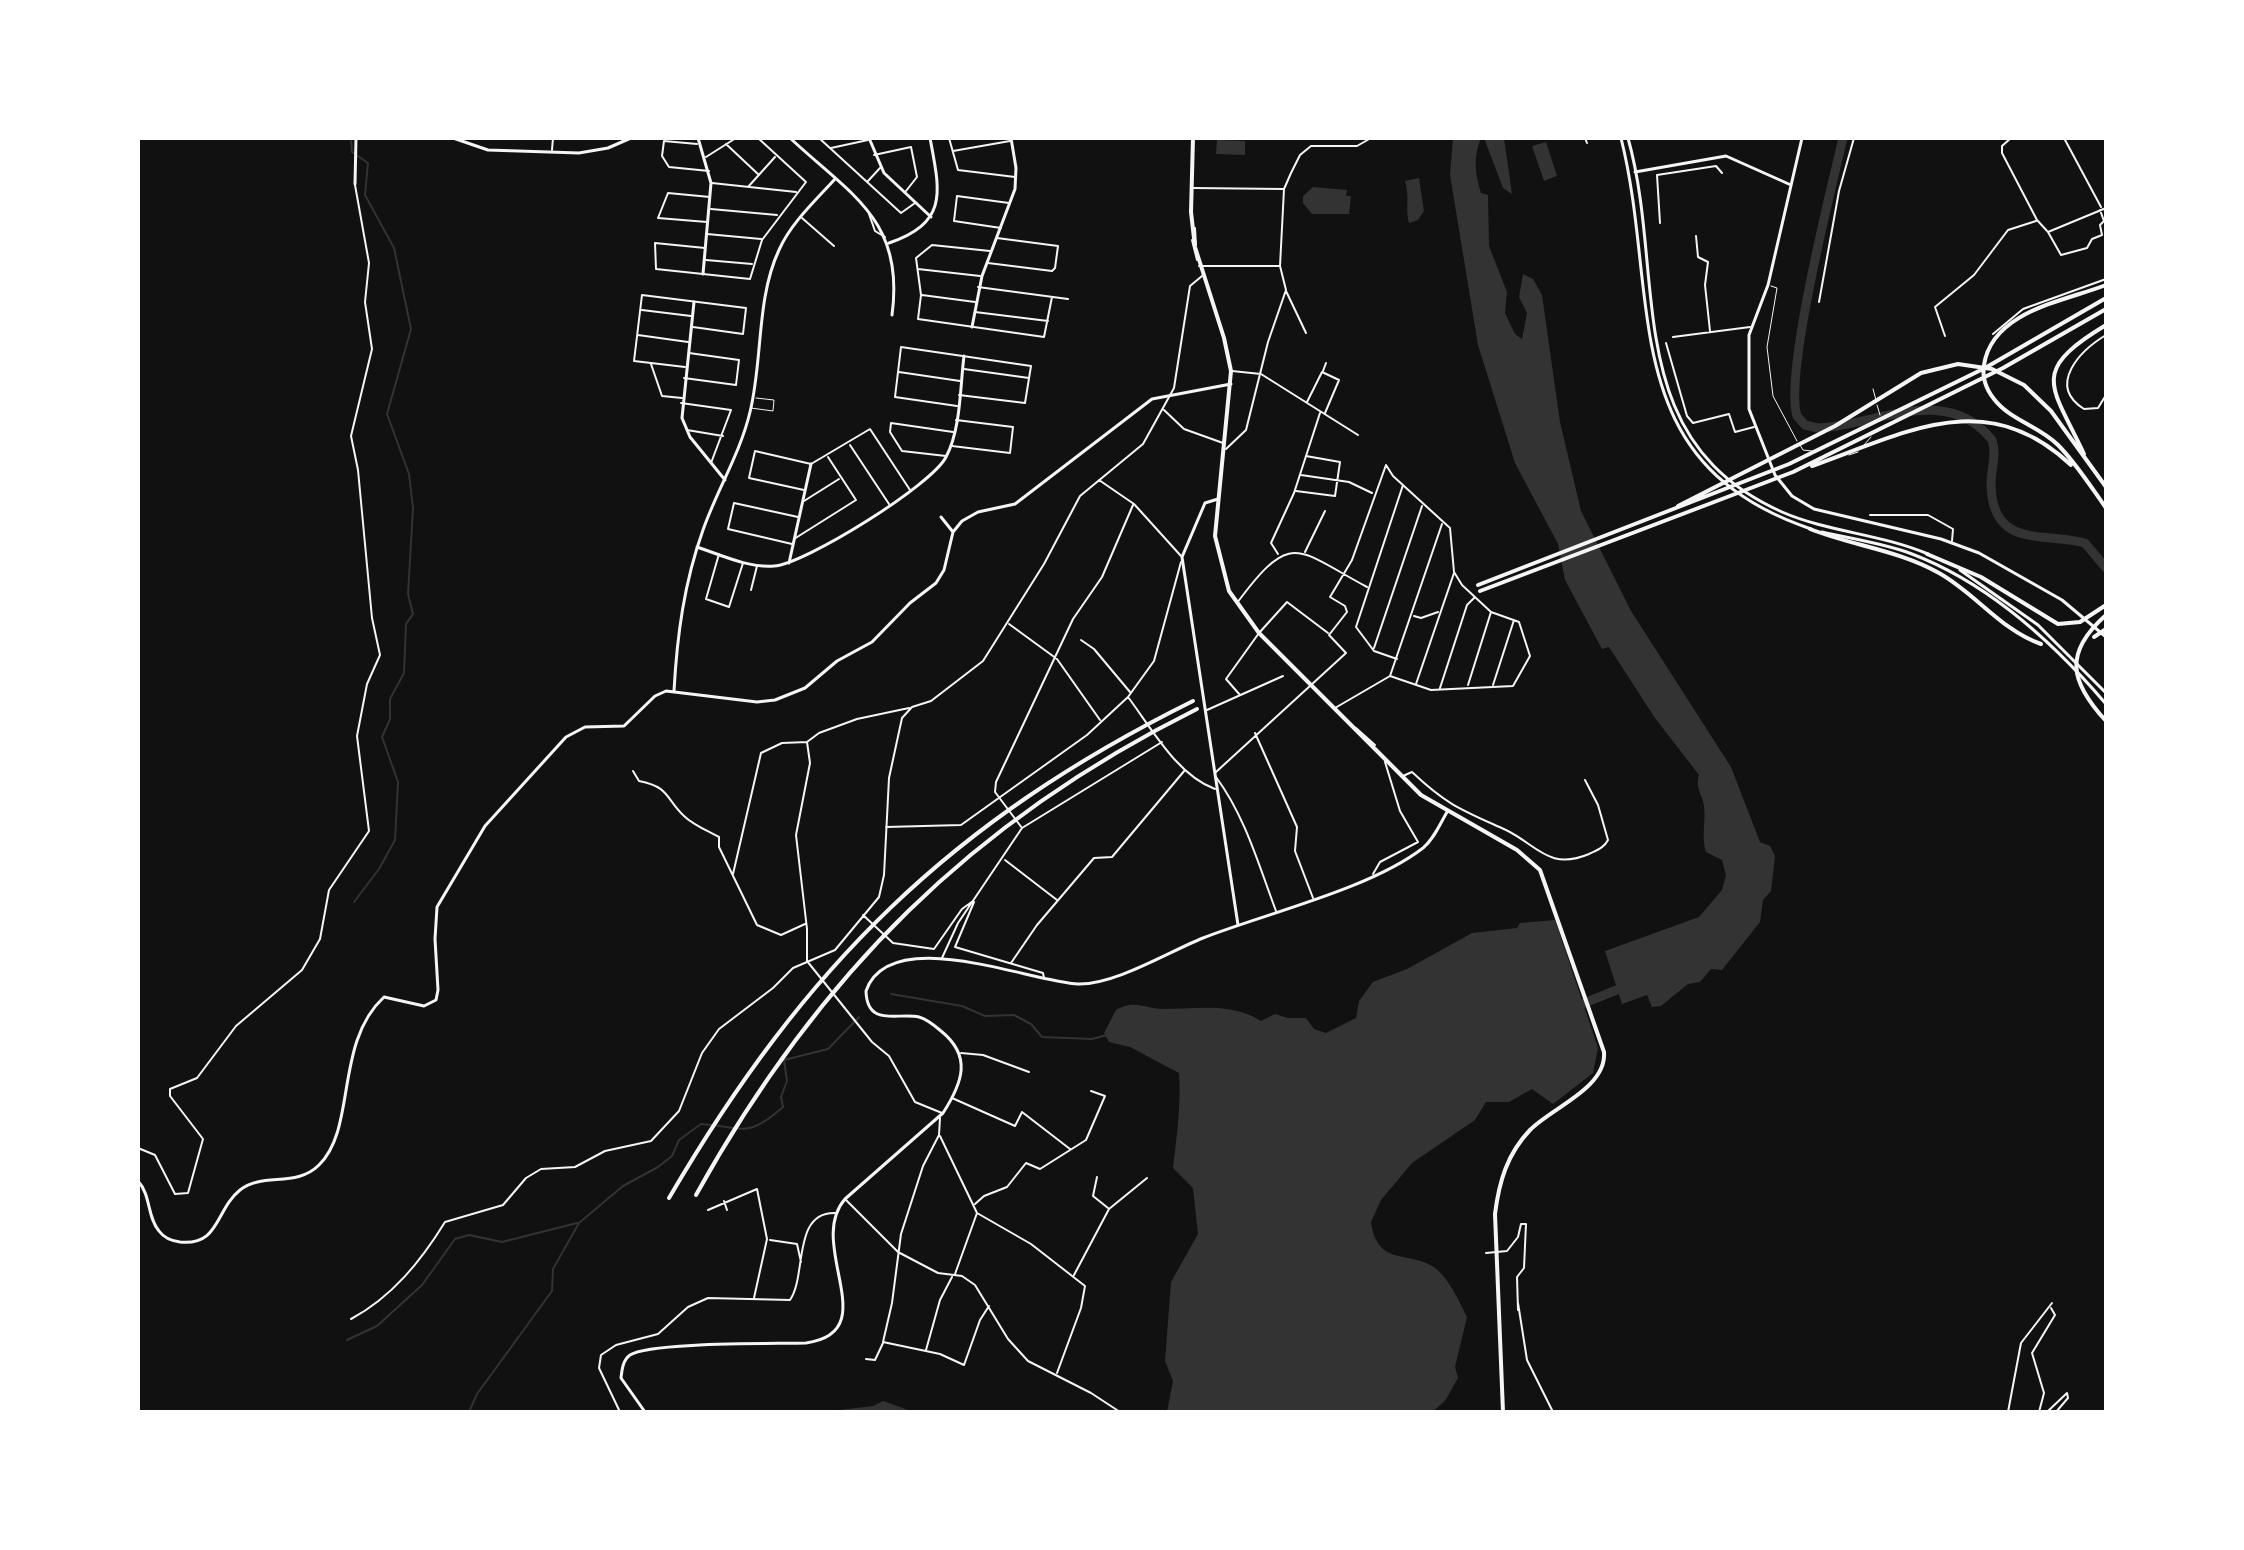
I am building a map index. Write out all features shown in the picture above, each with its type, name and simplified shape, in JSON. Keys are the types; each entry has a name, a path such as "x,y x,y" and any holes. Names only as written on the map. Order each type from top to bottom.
{"highway":[{"path":"1193,138 1193,236 1198,264 1224,338 1231,371 1218,499 1217,552 1236,604 1259,633 1402,777 1447,812 1526,856 1540,870 1604,1052 1602,1068 1591,1082 1529,1130 1512,1153 1500,1183 1495,1214 1503,1412"},
{"path":"2106,282 2024,315 1993,343 1984,363 1986,386 1995,400 2055,442 2106,508"},
{"path":"1478,585 1724,491 1850,435 1985,368 2106,298"},
{"path":"1480,591 1732,498 1793,472 1988,375 2106,309"},
{"path":"2089,464 2059,407 2053,379 2058,362 2068,350 2106,325"},
{"path":"1690,502 1835,426 1930,369 1972,365 2012,377 2045,404 2106,487"},
{"path":"1793,472 1942,422 1989,421 2038,438 2081,475"},
{"path":"1810,529 1887,551 1929,568 1974,596 2014,631 2041,644"},
{"path":"1927,554 1981,577 2049,620 2077,623 2106,605"},
{"path":"2106,615 2087,634 2078,650 2075,666 2079,683 2106,721"},
{"path":"2094,637 2106,629"},
{"path":"669,1198 718,1115 780,1028 833,965 924,875 998,816 1062,772 1193,701"},
{"path":"696,1195 740,1119 796,1036 875,944 964,857 1068,781 1197,709"}],"street":[{"path":"138,1148 155,1155 175,1194 188,1193 203,1139 170,1096 170,1089 197,1078 236,1026 293,979 310,959 320,939 329,890 369,831 369,808 357,759 358,725 367,684 380,655 372,618 358,470 351,436 372,349 365,302 369,263 355,184 356,138"},
{"path":"453,138 488,150 592,152 631,138"},
{"path":"552,150 553,138"},
{"path":"698,138 706,157 711,183 703,274"},
{"path":"706,157 736,138"},
{"path":"706,248 655,243 656,269 750,279 762,240 777,215 806,182 758,138"},
{"path":"790,138 869,211 889,243 894,271 892,315"},
{"path":"819,138 901,213 916,202"},
{"path":"889,243 915,233 931,217 939,188 930,138"},
{"path":"949,138 958,170 1016,178"},
{"path":"1306,333 1286,290 1280,266 1284,189 1307,148 1361,145 1371,138"},
{"path":"1585,138 1587,143"},
{"path":"1621,138 1629,173 1650,350 1670,412 1700,458 1727,484 1759,507 1810,529 1894,548 1964,580 2043,638 2106,704"},
{"path":"1628,138 1637,172 1659,365 1674,406 1696,444 1733,482 1771,507 1812,522 1887,540 1927,554 1976,580 2029,619 2106,693"},
{"path":"1802,138 1768,285 1750,327 1748,399 1768,460 1786,491 1811,508 1952,543 2060,598 2106,637"},
{"path":"1819,302 1839,191 1854,138"},
{"path":"2011,138 2002,146 2002,153 2037,220 2061,255 2087,248 2092,239 2102,235 2100,225 2104,221 2102,208 2064,138"},
{"path":"830,148 870,139 880,168 931,217"},
{"path":"952,151 1011,139 1016,178 1011,203 978,287 972,327"},
{"path":"701,145 664,141 662,156 669,167 709,171"},
{"path":"726,144 759,175"},
{"path":"874,155 911,147 917,177 905,192"},
{"path":"748,187 776,156"},
{"path":"1629,173 1686,161 1731,157 1791,185"},
{"path":"1686,161 1687,168"},
{"path":"1660,223 1657,175 1716,166 1722,173"},
{"path":"867,181 880,168"},
{"path":"674,691 678,629 697,547 751,408 770,277 779,250 801,217 835,179"},
{"path":"711,183 796,192"},
{"path":"1191,188 1284,189"},
{"path":"708,222 658,218 668,193 711,197"},
{"path":"1001,228 954,221 957,196 1011,203"},
{"path":"2048,232 2102,208"},
{"path":"710,209 777,215"},
{"path":"801,217 834,246"},
{"path":"1945,336 1935,307 1974,275 2008,230 2037,220"},
{"path":"1192,223 1197,237 1195,247"},
{"path":"707,234 762,240"},
{"path":"1193,236 1192,254 1198,264 1280,266"},
{"path":"1696,236 1698,257 1708,262 1705,285 1710,331"},
{"path":"987,263 1052,271 1055,268 1058,246 997,238"},
{"path":"991,251 931,245 916,258 921,295 920,320 1044,337 1052,297"},
{"path":"705,259 753,264"},
{"path":"917,269 982,276"},
{"path":"733,874 759,755 775,744 807,742 819,733 857,719 931,701 976,670 1009,624 1075,503 1099,480 1139,450 1163,409 1172,393 1178,371 1190,286 1202,276"},
{"path":"1993,334 2023,309 2106,282"},
{"path":"978,287 1068,299"},
{"path":"1163,409 1184,429 1225,447 1246,430 1271,329 1286,290"},
{"path":"685,367 634,361 642,295 746,308 743,334 691,327"},
{"path":"921,295 975,302"},
{"path":"694,302 681,400 686,430 725,480"},
{"path":"641,310 692,316"},
{"path":"974,312 1049,321"},
{"path":"1673,337 1750,327"},
{"path":"637,335 689,342"},
{"path":"2106,335 2079,354 2069,380 2073,398 2084,409 2098,408 2106,395"},
{"path":"1666,343 1687,416 1693,423 1729,414 1735,432 1755,427"},
{"path":"957,406 895,397 901,347 1029,364 1025,403 959,395"},
{"path":"684,378 736,385 739,360 687,353"},
{"path":"697,547 758,565 789,563 805,558 934,473 947,457 951,446 964,356"},
{"path":"650,363 662,396 731,410 711,464"},
{"path":"1307,403 1326,363"},
{"path":"963,369 1029,378"},
{"path":"1231,371 1261,374 1358,435"},
{"path":"898,372 961,381"},
{"path":"1322,372 1340,382 1325,414"},
{"path":"138,1181 159,1231 170,1240 193,1242 207,1238 235,1194 245,1187 301,1177 320,1165 336,1137 357,1040 372,1012 384,997 398,997 424,1006 437,997 437,907 485,826 566,737 585,727 624,726 655,696 674,691 757,702 775,700 805,688 837,661 872,642 910,603 936,583 944,570 953,532 972,514 1015,504 1108,435 1139,407 1172,393 1231,384"},
{"path":"1279,555 1271,543 1295,490 1320,413"},
{"path":"951,446 1010,453 1013,427 956,420"},
{"path":"947,457 902,451 890,432 891,423 954,432"},
{"path":"805,490 749,478 755,451 811,464 870,429 910,490"},
{"path":"686,430 723,436"},
{"path":"849,443 889,504"},
{"path":"799,517 734,503 728,529 794,542 856,500 827,456"},
{"path":"1295,490 1332,498 1339,480 1340,462 1305,456"},
{"path":"789,563 811,464"},
{"path":"1329,635 1347,612 1345,606 1330,597 1357,549 1386,465 1422,505 1450,528 1453,537 1454,572 1415,685"},
{"path":"1300,475 1339,480 1374,494"},
{"path":"803,501 841,477"},
{"path":"1099,480 1134,504 1182,557 1238,925"},
{"path":"1397,659 1373,650 1356,627 1404,484"},
{"path":"884,827 961,825 1087,735 1128,697 1154,661 1182,557 1205,503 1218,499"},
{"path":"1021,826 995,792 996,782 1022,721 1057,659 1073,619 1102,577 1134,504"},
{"path":"1373,650 1422,505"},
{"path":"1305,553 1325,511"},
{"path":"1870,515 1920,514 1937,518 1953,529 1952,543"},
{"path":"941,517 953,532"},
{"path":"1333,709 1390,676 1442,523"},
{"path":"1236,604 1279,555 1305,553 1368,588"},
{"path":"719,554 706,599 729,607 743,562"},
{"path":"751,590 758,565"},
{"path":"1390,676 1415,685 1440,689 1516,685 1529,658 1524,632 1514,620 1491,612 1474,598 1454,572"},
{"path":"1440,689 1467,605 1474,598"},
{"path":"1214,774 1255,732 1312,687 1346,653 1329,635 1287,602 1259,633 1226,679 1240,695"},
{"path":"1412,615 1421,618 1439,611"},
{"path":"1467,686 1491,612"},
{"path":"1492,686 1514,620"},
{"path":"1009,624 1057,659 1101,721"},
{"path":"1081,640 1094,649 1131,693"},
{"path":"1275,673 1277,679"},
{"path":"1205,711 1283,676"},
{"path":"1260,680 1262,685"},
{"path":"1128,697 1185,770 1200,784 1216,789"},
{"path":"351,1319 386,1296 437,1237 445,1222 503,1205 526,1178 541,1169 575,1167 605,1151 655,1138 679,1111 696,1065 713,1036 773,988 785,973 835,950 882,891 884,827 896,736 902,718 912,707"},
{"path":"1255,732 1297,827 1295,851 1313,898"},
{"path":"807,742 810,763 796,835 807,961 862,1030 889,1056 915,1102 941,1115"},
{"path":"942,959 958,923 1004,860 1021,826 1162,742"},
{"path":"1373,874 1380,862 1418,842 1400,811 1385,761"},
{"path":"1011,963 1094,858 1112,857 1185,770"},
{"path":"633,771 639,781 654,784 669,794 688,819 719,837 719,847 751,917 763,929 785,935 806,923"},
{"path":"1402,777 1412,772 1459,811 1509,832 1539,855 1574,860 1603,847 1608,840 1598,805 1585,780"},
{"path":"1214,774 1225,788 1251,842 1276,911"},
{"path":"645,1412 621,1378 626,1359 633,1354 661,1348 806,1343 825,1340 837,1332 843,1309 831,1232 835,1213 845,1199 941,1115 952,1098 962,1065 961,1053 954,1043 929,1021 918,1017 887,1018 873,1009 866,997 869,984 890,966 909,960 942,959 974,962 1074,984 1101,981 1373,874 1426,845 1447,812"},
{"path":"1004,860 1058,901"},
{"path":"862,914 888,939 898,944 936,948 962,909 974,901"},
{"path":"974,901 954,946 1043,973 1044,978"},
{"path":"961,1053 983,1055 1029,1072"},
{"path":"974,1205 984,1196 1007,1187 1026,1163 1040,1169 1086,1140 1105,1095 1091,1091"},
{"path":"952,1098 1015,1126 1022,1112 1070,1150"},
{"path":"866,1359 875,1360 883,1342 892,1303 898,1252 923,1166 939,1135 941,1115"},
{"path":"939,1135 977,1213 1031,1244 1085,1286 1084,1300 1056,1376"},
{"path":"1097,1177 1093,1196 1109,1209"},
{"path":"1073,1276 1109,1209 1147,1178"},
{"path":"708,1210 757,1189 767,1239 753,1299"},
{"path":"845,1199 898,1252 938,1273 975,1285 1023,1357 1120,1412"},
{"path":"724,1201 727,1210"},
{"path":"620,1412 598,1364 605,1351 658,1334 688,1307 708,1298 790,1300 799,1280 803,1240 822,1216 835,1213"},
{"path":"925,1350 940,1300 954,1276 977,1213"},
{"path":"1488,1253 1503,1252 1515,1243 1521,1224 1527,1226 1524,1268 1518,1274 1517,1281 1522,1344 1538,1388 1553,1412"},
{"path":"767,1239 797,1244 801,1263"},
{"path":"2008,1412 2021,1343 2052,1308 2052,1303"},
{"path":"883,1342 925,1350 964,1365 980,1320 989,1306"},
{"path":"2039,1412 2044,1393 2032,1357 2048,1333 2056,1312 2052,1308"},
{"path":"2047,1412 2063,1393 2067,1393 2068,1398 2056,1412"}],"lane":[{"path":"1768,285 1777,288 1767,347 1773,396 1803,450 1856,455 1881,423 1873,389"},
{"path":"751,408 773,411 774,400 753,398"}],"shaded area":[{"path":"1453,138 1481,138 1476,166 1481,193 1488,195 1489,246 1507,292 1505,313 1515,334 1522,339 1527,313 1519,297 1523,274 1533,279 1542,295 1560,422 1581,511 1631,611 1731,767 1760,842 1770,846 1775,856 1771,891 1763,900 1760,922 1722,970 1711,969 1700,982 1688,984 1661,1006 1652,1007 1647,995 1622,1004 1605,951 1699,917 1722,890 1726,875 1722,860 1706,852 1699,775 1655,718 1609,647 1602,649 1565,580 1558,544 1515,463 1478,345 1450,175"},
{"path":"1484,138 1504,138 1512,194 1503,188"},
{"path":"1217,140 1245,141 1245,155 1216,154"},
{"path":"1546,142 1557,176 1544,181 1532,146"},
{"path":"1419,178 1424,211 1418,220 1409,223 1405,181"},
{"path":"1313,187 1347,190 1346,196 1351,196 1349,214 1312,214 1303,203 1303,196"},
{"path":"1555,920 1598,1048 1593,1073 1553,1104 1532,1089 1509,1102 1486,1102 1475,1120 1412,1163 1381,1200 1371,1222 1374,1236 1386,1251 1438,1270 1467,1317 1455,1367 1458,1378 1445,1401 1432,1412 1167,1412 1173,1381 1165,1361 1171,1282 1198,1234 1193,1188 1173,1168 1179,1073 1130,1047 1109,1042 1104,1033 1116,1010 1135,1005 1163,1009 1213,1008 1238,1011 1261,1021 1275,1014 1306,1018 1314,1029 1326,1033 1356,1018 1359,1001 1373,982 1407,969 1472,933 1517,928 1520,923"},
{"path":"883,1401 914,1412 823,1412 873,1406"}],"waterway":[{"path":"351,138 352,152 368,163 365,195 394,248 411,329 387,414 409,474 413,508 408,594 413,614 406,624 404,673 390,699 390,719 382,737 398,782 395,840 379,869 354,902"},
{"path":"1843,138 1803,323 1797,362 1797,416 1805,425 1818,428 1933,410 1954,414 1974,423 1992,440 1991,484 2000,519 2023,534 2085,543 2106,568"},
{"path":"1572,1008 1629,985"},
{"path":"891,994 962,1006 985,1016 1014,1015 1031,1024 1042,1037 1092,1039 1107,1035"},
{"path":"469,1412 477,1394 552,1291 553,1269 579,1223 623,1186 672,1156 679,1140 701,1124 744,1129 771,1117 783,1107 781,1097 787,1081 784,1060 828,1049 859,1017"},
{"path":"347,1340 377,1326 422,1285 455,1239 469,1235 502,1242 577,1223"}]}
